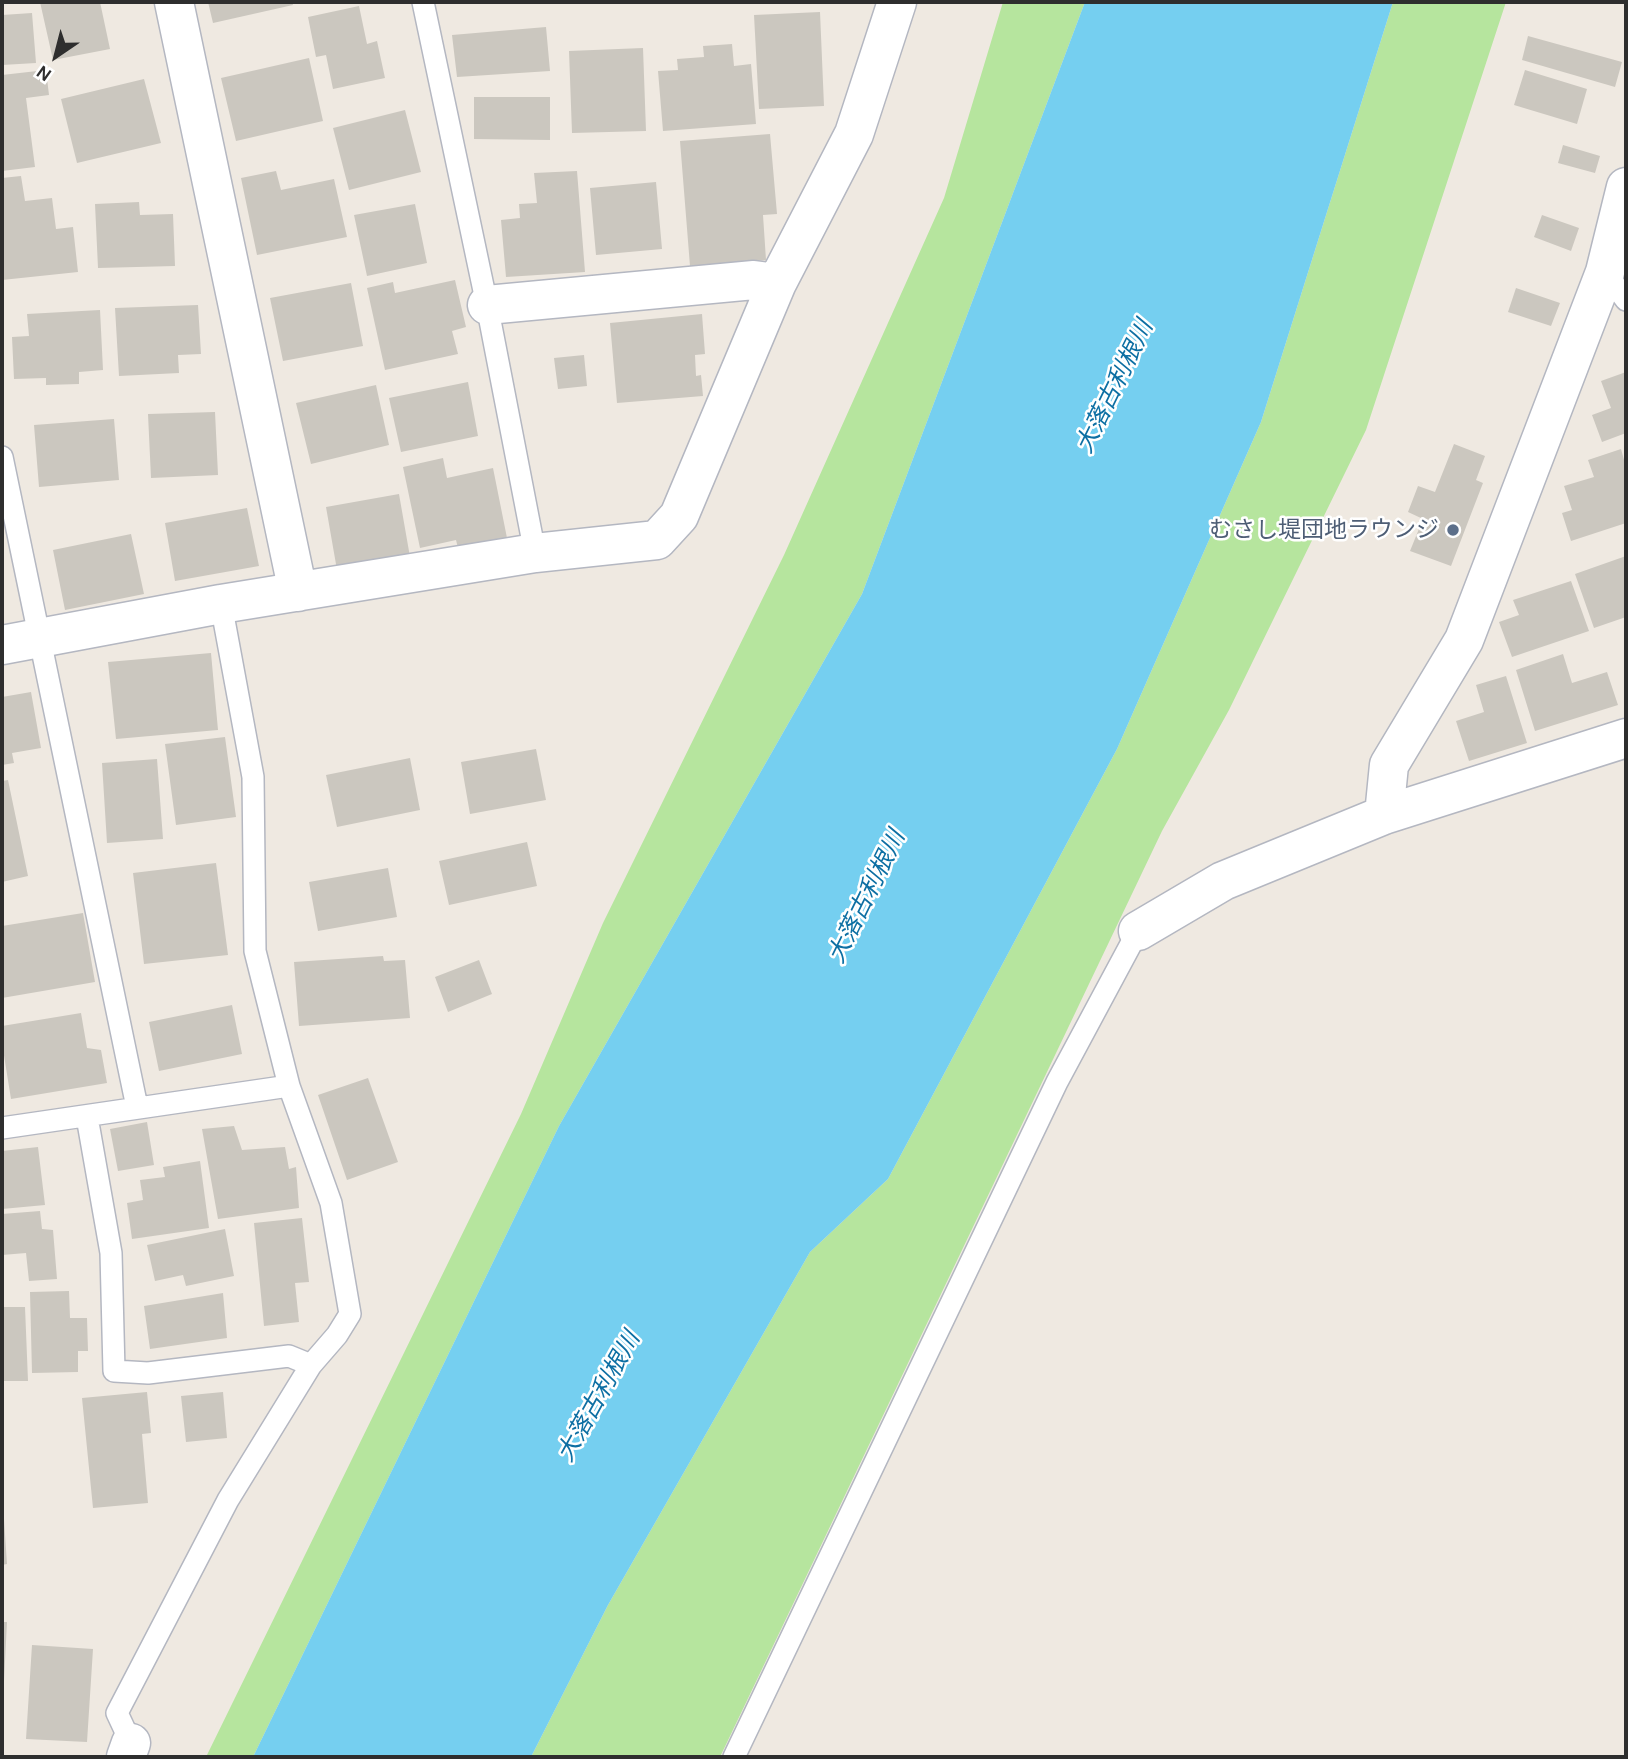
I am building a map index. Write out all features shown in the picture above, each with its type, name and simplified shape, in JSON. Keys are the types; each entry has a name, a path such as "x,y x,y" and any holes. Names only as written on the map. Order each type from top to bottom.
{"street":[{"path":"174,2 298,592"},
{"path":"20,641 221,604 535,552 657,540 679,516 777,283 854,134 897,2"},
{"path":"1384,815 1389,765 1464,640 1616,286 1626,187"},
{"path":"487,305 754,280 777,283"},
{"path":"1138,931 1223,881 1384,815 1626,738"}],"lane":[{"path":"430,2 423,2 487,305 535,552"},
{"path":"2,457 20,641 137,1107"},
{"path":"129,1750 117,1713 228,1500 311,1365 337,1335 350,1314 331,1203 289,1086 256,951 253,778 221,604"},
{"path":"734,1757 1056,1082 1138,931"},
{"path":"2,1128 289,1086"},
{"path":"87,1116 111,1253 114,1371 148,1373 289,1356 311,1365"}],"green space":[{"path":"1003,2 1085,2 862,594 559,1126 253,1757 206,1757 521,1114 603,923 784,555 944,198"},
{"path":"1393,2 1506,2 1366,430 1229,710 1162,831 720,1757 531,1757 608,1605 810,1252 888,1179 1117,749 1261,422"}],"water":[{"name":"大落古利根川","path":"1085,2 1393,2 1261,422 1117,749 888,1179 810,1252 608,1605 531,1757 253,1757 559,1126 862,594"}],"building":[{"path":"40,2 100,2 110,49 53,60"},
{"path":"208,2 292,2 293,5 213,23"},
{"path":"359,6 367,44 377,41 385,78 333,89 326,55 316,57 308,17"},
{"path":"820,12 824,106 759,109 754,15"},
{"path":"32,13 36,63 2,65 2,15"},
{"path":"546,27 550,71 457,77 452,35"},
{"path":"1528,36 1622,62 1615,87 1522,60"},
{"path":"732,44 734,66 751,64 756,124 663,131 658,71 678,70 677,59 704,57 703,46"},
{"path":"643,48 646,131 572,133 569,51"},
{"path":"309,58 323,121 236,141 221,78"},
{"path":"46,70 49,95 26,98 35,167 2,171 2,75"},
{"path":"1525,70 1587,89 1577,124 1514,105"},
{"path":"144,79 161,143 77,163 61,99"},
{"path":"474,97 550,97 550,140 474,139"},
{"path":"405,110 421,172 349,190 333,128"},
{"path":"770,134 777,214 763,215 766,260 690,266 680,141"},
{"path":"1563,145 1600,156 1595,173 1558,163"},
{"path":"276,171 281,190 334,179 347,237 257,255 241,178"},
{"path":"577,171 585,272 506,277 501,220 520,218 519,204 537,203 534,173"},
{"path":"21,176 25,201 52,198 56,229 73,227 78,272 2,280 2,178"},
{"path":"656,182 662,249 596,255 590,188"},
{"path":"139,202 140,215 173,214 175,266 98,268 95,204"},
{"path":"415,204 427,263 367,276 354,215"},
{"path":"1542,215 1579,228 1571,251 1534,237"},
{"path":"455,280 466,327 452,331 458,354 385,370 367,288 393,282 395,293"},
{"path":"351,283 363,346 283,361 270,298"},
{"path":"1516,288 1560,303 1551,326 1508,312"},
{"path":"198,305 201,354 178,355 179,373 119,376 115,308"},
{"path":"100,310 103,370 79,372 79,384 46,385 46,378 14,379 12,337 29,336 27,314"},
{"path":"702,314 705,354 695,355 696,376 701,375 703,396 617,403 610,323"},
{"path":"584,355 587,386 558,389 554,358"},
{"path":"1626,372 1626,433 1602,442 1592,415 1611,408 1601,381"},
{"path":"468,382 478,436 401,452 389,398"},
{"path":"376,385 389,445 311,464 296,403"},
{"path":"215,412 218,475 151,478 148,414"},
{"path":"114,419 119,480 39,487 34,425"},
{"path":"1454,444 1485,456 1476,480 1483,483 1451,566 1410,551 1423,519 1408,512 1418,486 1435,492"},
{"path":"1621,449 1626,467 1626,523 1571,541 1562,513 1572,510 1564,486 1594,477 1588,460"},
{"path":"443,458 447,478 493,468 507,538 458,548 456,540 420,548 403,467"},
{"path":"399,494 410,557 337,570 326,507"},
{"path":"247,508 259,566 175,581 165,523"},
{"path":"131,534 144,594 65,610 53,550"},
{"path":"1626,556 1626,617 1594,628 1575,574"},
{"path":"1571,581 1589,631 1512,657 1499,622 1519,615 1513,600"},
{"path":"211,653 218,730 116,739 108,662"},
{"path":"1563,654 1572,683 1607,672 1618,705 1535,731 1516,670"},
{"path":"1506,676 1527,743 1469,761 1456,721 1484,712 1476,685"},
{"path":"31,692 41,748 12,753 14,763 2,765 2,697"},
{"path":"225,737 236,817 176,825 165,744"},
{"path":"536,749 546,800 470,814 461,762"},
{"path":"410,758 420,810 337,827 326,775"},
{"path":"157,759 163,839 107,843 102,763"},
{"path":"8,780 28,876 2,882 2,781"},
{"path":"527,842 537,886 449,905 439,861"},
{"path":"216,863 228,955 144,964 133,873"},
{"path":"388,868 397,917 318,931 309,882"},
{"path":"83,913 95,982 2,998 2,926"},
{"path":"383,956 384,961 405,960 410,1018 299,1026 294,962"},
{"path":"479,960 492,994 448,1012 435,977"},
{"path":"232,1005 242,1054 159,1071 149,1022"},
{"path":"81,1013 87,1048 101,1050 107,1083 11,1099 2,1026"},
{"path":"368,1078 398,1162 347,1180 318,1095"},
{"path":"147,1122 154,1165 118,1171 110,1129"},
{"path":"234,1126 242,1150 285,1147 289,1169 296,1167 299,1208 218,1219 202,1129"},
{"path":"38,1147 45,1205 2,1209 2,1151"},
{"path":"200,1161 209,1228 132,1239 127,1203 143,1200 140,1180 165,1177 163,1167"},
{"path":"40,1211 42,1229 53,1230 57,1279 29,1281 26,1253 2,1255 2,1214"},
{"path":"302,1218 309,1282 295,1283 299,1322 264,1326 254,1223"},
{"path":"225,1229 234,1276 186,1286 183,1275 155,1281 147,1245"},
{"path":"69,1291 70,1318 87,1318 88,1351 78,1351 78,1372 32,1373 30,1292"},
{"path":"223,1293 227,1338 150,1349 144,1306"},
{"path":"2,1307 25,1307 28,1381 2,1381"},
{"path":"147,1392 151,1433 142,1434 148,1503 93,1508 82,1398"},
{"path":"223,1392 227,1438 186,1442 181,1396"},
{"path":"2,1519 7,1564 2,1565"},
{"path":"2,1622 7,1622 4,1681 2,1681"},
{"path":"32,1645 93,1649 87,1742 26,1739"}],"place":[{"name":"むさし堤団地ラウンジ","path":"1453,530"}]}
